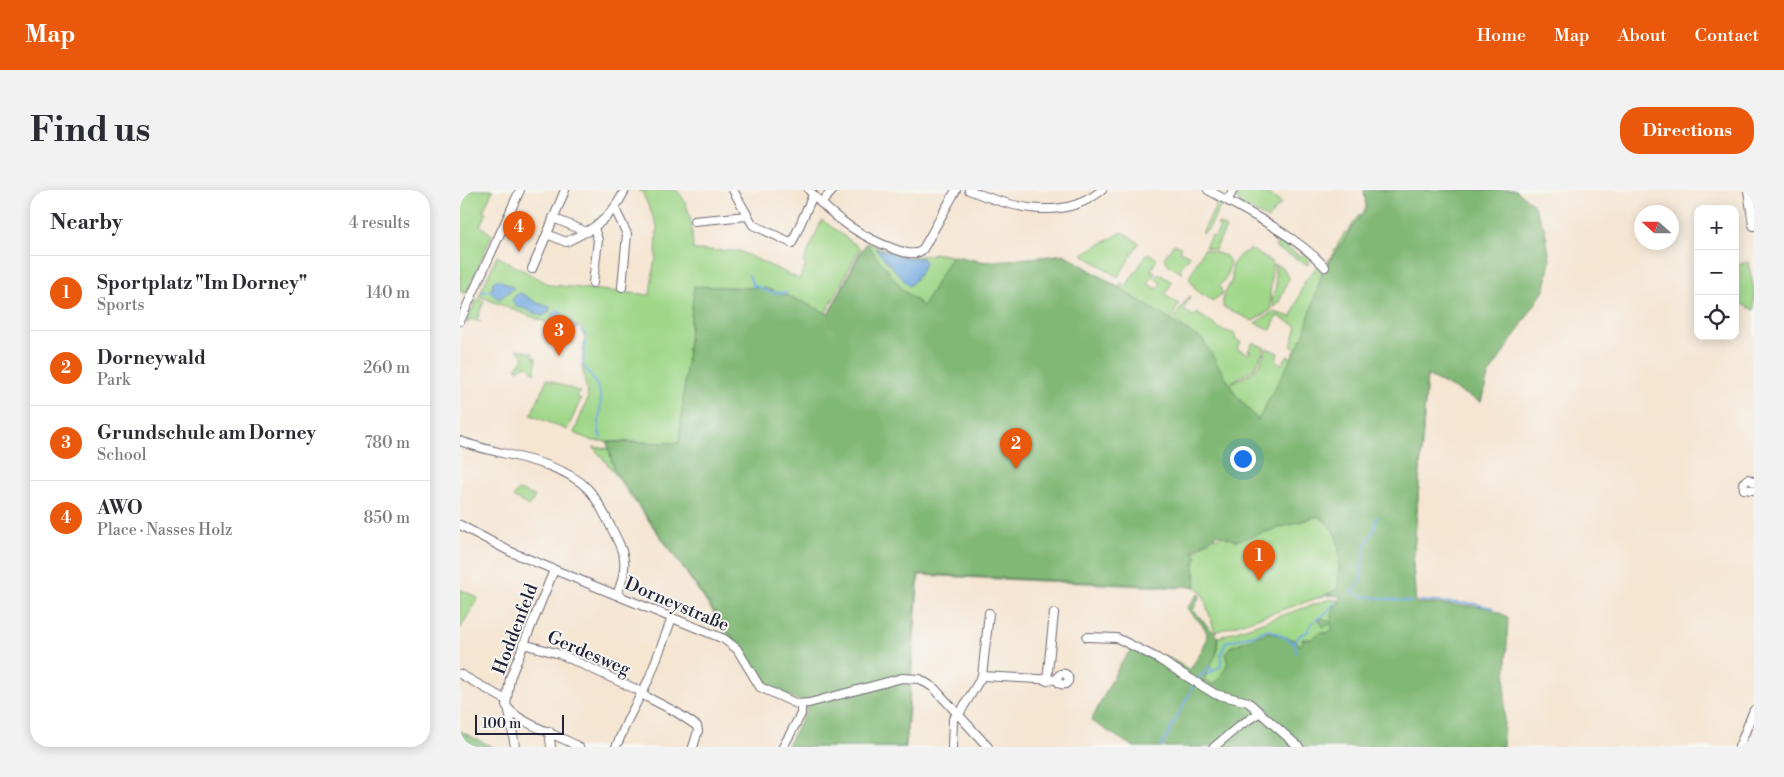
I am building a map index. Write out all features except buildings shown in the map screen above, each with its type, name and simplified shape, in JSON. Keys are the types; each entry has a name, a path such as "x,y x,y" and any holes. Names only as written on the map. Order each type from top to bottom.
{"main road":[{"path":"1749,190 1754,225"}],"street":[{"path":"460,321 520,190"},
{"path":"532,269 565,190"},
{"path":"547,234 566,242 591,230 615,209 625,190"},
{"path":"733,190 753,225 792,243 811,193 867,239 902,252 921,252 956,190"},
{"path":"821,203 833,190"},
{"path":"968,190 1009,203 1043,210 1060,210 1079,204 1102,190"},
{"path":"1208,190 1228,200 1301,247 1325,267"},
{"path":"1228,200 1233,190"},
{"path":"615,209 627,234 622,287"},
{"path":"694,221 748,216"},
{"path":"553,218 591,230 598,240 593,284"},
{"path":"460,441 498,454 552,467 574,477 587,488 597,502 624,555 624,576 617,595"},
{"name":"Dorneystraße","path":"460,525 507,551 731,643 760,687 801,704"},
{"name":"Hoddenfeld","path":"506,700 510,678 554,570"},
{"path":"952,747 954,719 982,676 989,613"},
{"path":"1047,681 1054,613"},
{"path":"616,747 642,693 672,618"},
{"path":"1087,637 1117,638 1157,658 1215,694 1248,702 1299,747"},
{"name":"Gerdesweg","path":"523,644 560,654 668,707 697,726 698,731 693,747"},
{"path":"460,674 506,700 510,711 515,747"},
{"path":"982,676 1047,681 1057,680"},
{"path":"783,747 801,714 801,704 902,678 912,678 930,684 988,747"},
{"path":"1739,747 1754,710"},
{"path":"510,711 516,717 550,731 579,747"},
{"path":"1214,747 1238,726 1259,713"},
{"path":"550,731 551,747"}],"green space":[{"path":"460,190 493,190 483,211 487,213 480,225 492,235 466,294 460,291"},
{"path":"638,190 677,190 688,211 693,250 739,251 799,279 806,265 803,263 822,220 860,248 826,313 791,297 826,319 862,249 869,248 866,243 908,257 933,255 933,253 993,263 1064,254 1126,292 1119,287 1121,283 1126,286 1148,253 1157,259 1151,270 1155,272 1148,284 1157,289 1161,283 1155,278 1158,273 1172,282 1165,295 1179,304 1171,319 1173,320 1189,296 1183,310 1194,316 1197,313 1220,329 1235,334 1235,339 1241,342 1237,349 1249,354 1251,352 1248,351 1253,342 1265,348 1254,369 1231,383 1252,373 1259,365 1267,348 1278,353 1276,361 1282,364 1287,356 1292,357 1296,349 1291,346 1297,326 1277,316 1271,330 1255,323 1273,312 1292,317 1304,282 1320,263 1321,272 1323,271 1345,232 1347,233 1358,216 1420,190 1516,190 1533,204 1548,262 1547,278 1542,292 1486,378 1481,402 1427,375 1413,565 1415,607 1498,747 1203,683 1216,638 1330,599 1339,600 1348,559 1330,511 1219,532 1195,549 1196,551 1214,536 1216,539 1222,534 1236,541 1318,516 1327,523 1337,539 1339,548 1338,589 1333,593 1215,632 1202,592 1196,588 1195,577 1178,588 919,575 906,747 787,747 807,712 804,702 761,683 683,568 593,447 686,458 691,319 679,443 593,441 574,433 588,398 582,366 585,334 580,326 576,330 560,328 479,296 497,256 550,285 650,295 654,263 656,261 657,225 642,192"},
{"path":"1238,190 1262,190 1281,203 1268,219 1240,204 1236,195"},
{"path":"1364,190 1516,190 1533,204 1545,230 1550,260 1545,289 1488,376 1481,402 1427,375 1413,565 1416,603 1488,607 1508,617 1503,747 1134,747 1091,721 1119,666 1132,648 1158,661 1162,654 1190,670 1205,645 1207,634 1187,608 1199,593 1200,596 1193,610 1218,637 1217,653 1204,679 1214,685 1226,666 1226,653 1230,647 1269,632 1295,640 1299,645 1303,643 1302,639 1312,639 1320,632 1327,633 1332,630 1332,624 1323,627 1319,619 1322,618 1331,622 1334,606 1339,603 1340,596 1325,595 1338,589 1339,548 1333,531 1318,516 1236,541 1218,534 1193,551 1197,558 1194,565 1196,587 918,574 905,747 786,747 806,711 805,701 797,700 769,688 758,680 740,648 614,470 607,442 679,443 694,286 765,288 829,314 866,243 903,290 923,306 951,257 956,256 982,262 1065,255 1203,340 1236,395 1258,420 1303,336 1323,270 1366,208"},
{"path":"1219,200 1223,202 1208,230 1202,233"},
{"path":"1218,223 1226,228 1215,250 1205,247 1211,236 1215,237 1220,227 1217,225"},
{"path":"1123,232 1139,243 1118,277 1082,254"},
{"path":"1281,236 1287,241 1285,246 1301,257 1305,253 1309,257 1308,265 1275,247"},
{"path":"1174,244 1181,247 1180,251 1190,256 1180,269 1183,274 1170,266 1164,258"},
{"path":"1204,249 1226,256 1230,262 1227,277 1219,286 1223,293 1213,301 1197,291 1189,278"},
{"path":"1250,249 1272,262 1271,310 1253,321 1223,307 1223,297 1232,280 1232,265 1240,255"},
{"path":"1748,262 1754,290 1754,310 1739,303 1739,264"},
{"path":"1274,264 1284,269 1289,278 1280,300 1274,308 1272,301 1276,286"},
{"path":"477,299 484,301 477,320 481,322 470,319 468,323 466,322"},
{"path":"517,349 533,353 532,356 536,358 535,374 528,366 523,366 519,370 516,368 524,358"},
{"path":"547,379 580,392 577,397 581,399 567,430 531,415"},
{"path":"518,490 535,496 529,506 513,497"},
{"path":"460,589 478,598 460,629"},
{"path":"460,731 493,747 460,747"}],"water":[{"path":"875,248 907,258 922,258 925,262 919,275 909,286"},
{"path":"498,279 514,288 499,299 491,293 493,282"},
{"path":"521,293 537,303 550,307 549,313 542,316 515,305 512,300"},
{"path":"557,309 577,327 576,329 567,328 551,320 552,314"}],"waterway":[{"path":"749,275 754,287"},
{"path":"752,284 769,292 787,293"},
{"path":"483,293 484,291 492,291"},
{"path":"581,330 585,337"},
{"path":"585,341 583,365 596,383 600,395 599,433 601,438"},
{"path":"1351,593 1360,583 1365,546 1374,530 1377,516"},
{"path":"1354,591 1362,596 1412,602"},
{"path":"1419,601 1476,604 1493,608"},
{"path":"1207,675 1221,666 1221,654 1226,642 1258,634 1268,629 1295,643 1300,635 1307,632 1312,623 1327,612 1336,602"},
{"path":"1295,643 1296,653"},
{"path":"1198,679 1209,667 1213,670"},
{"path":"1161,747 1194,685"}],"place":[{"name":"AWO","path":"519,252"},
{"name":"Grundschule am Dorney","path":"559,356"},
{"name":"Dorneywald","path":"1016,469"},
{"name":"Sportplatz \"Im Dorney\"","path":"1259,581"}]}
